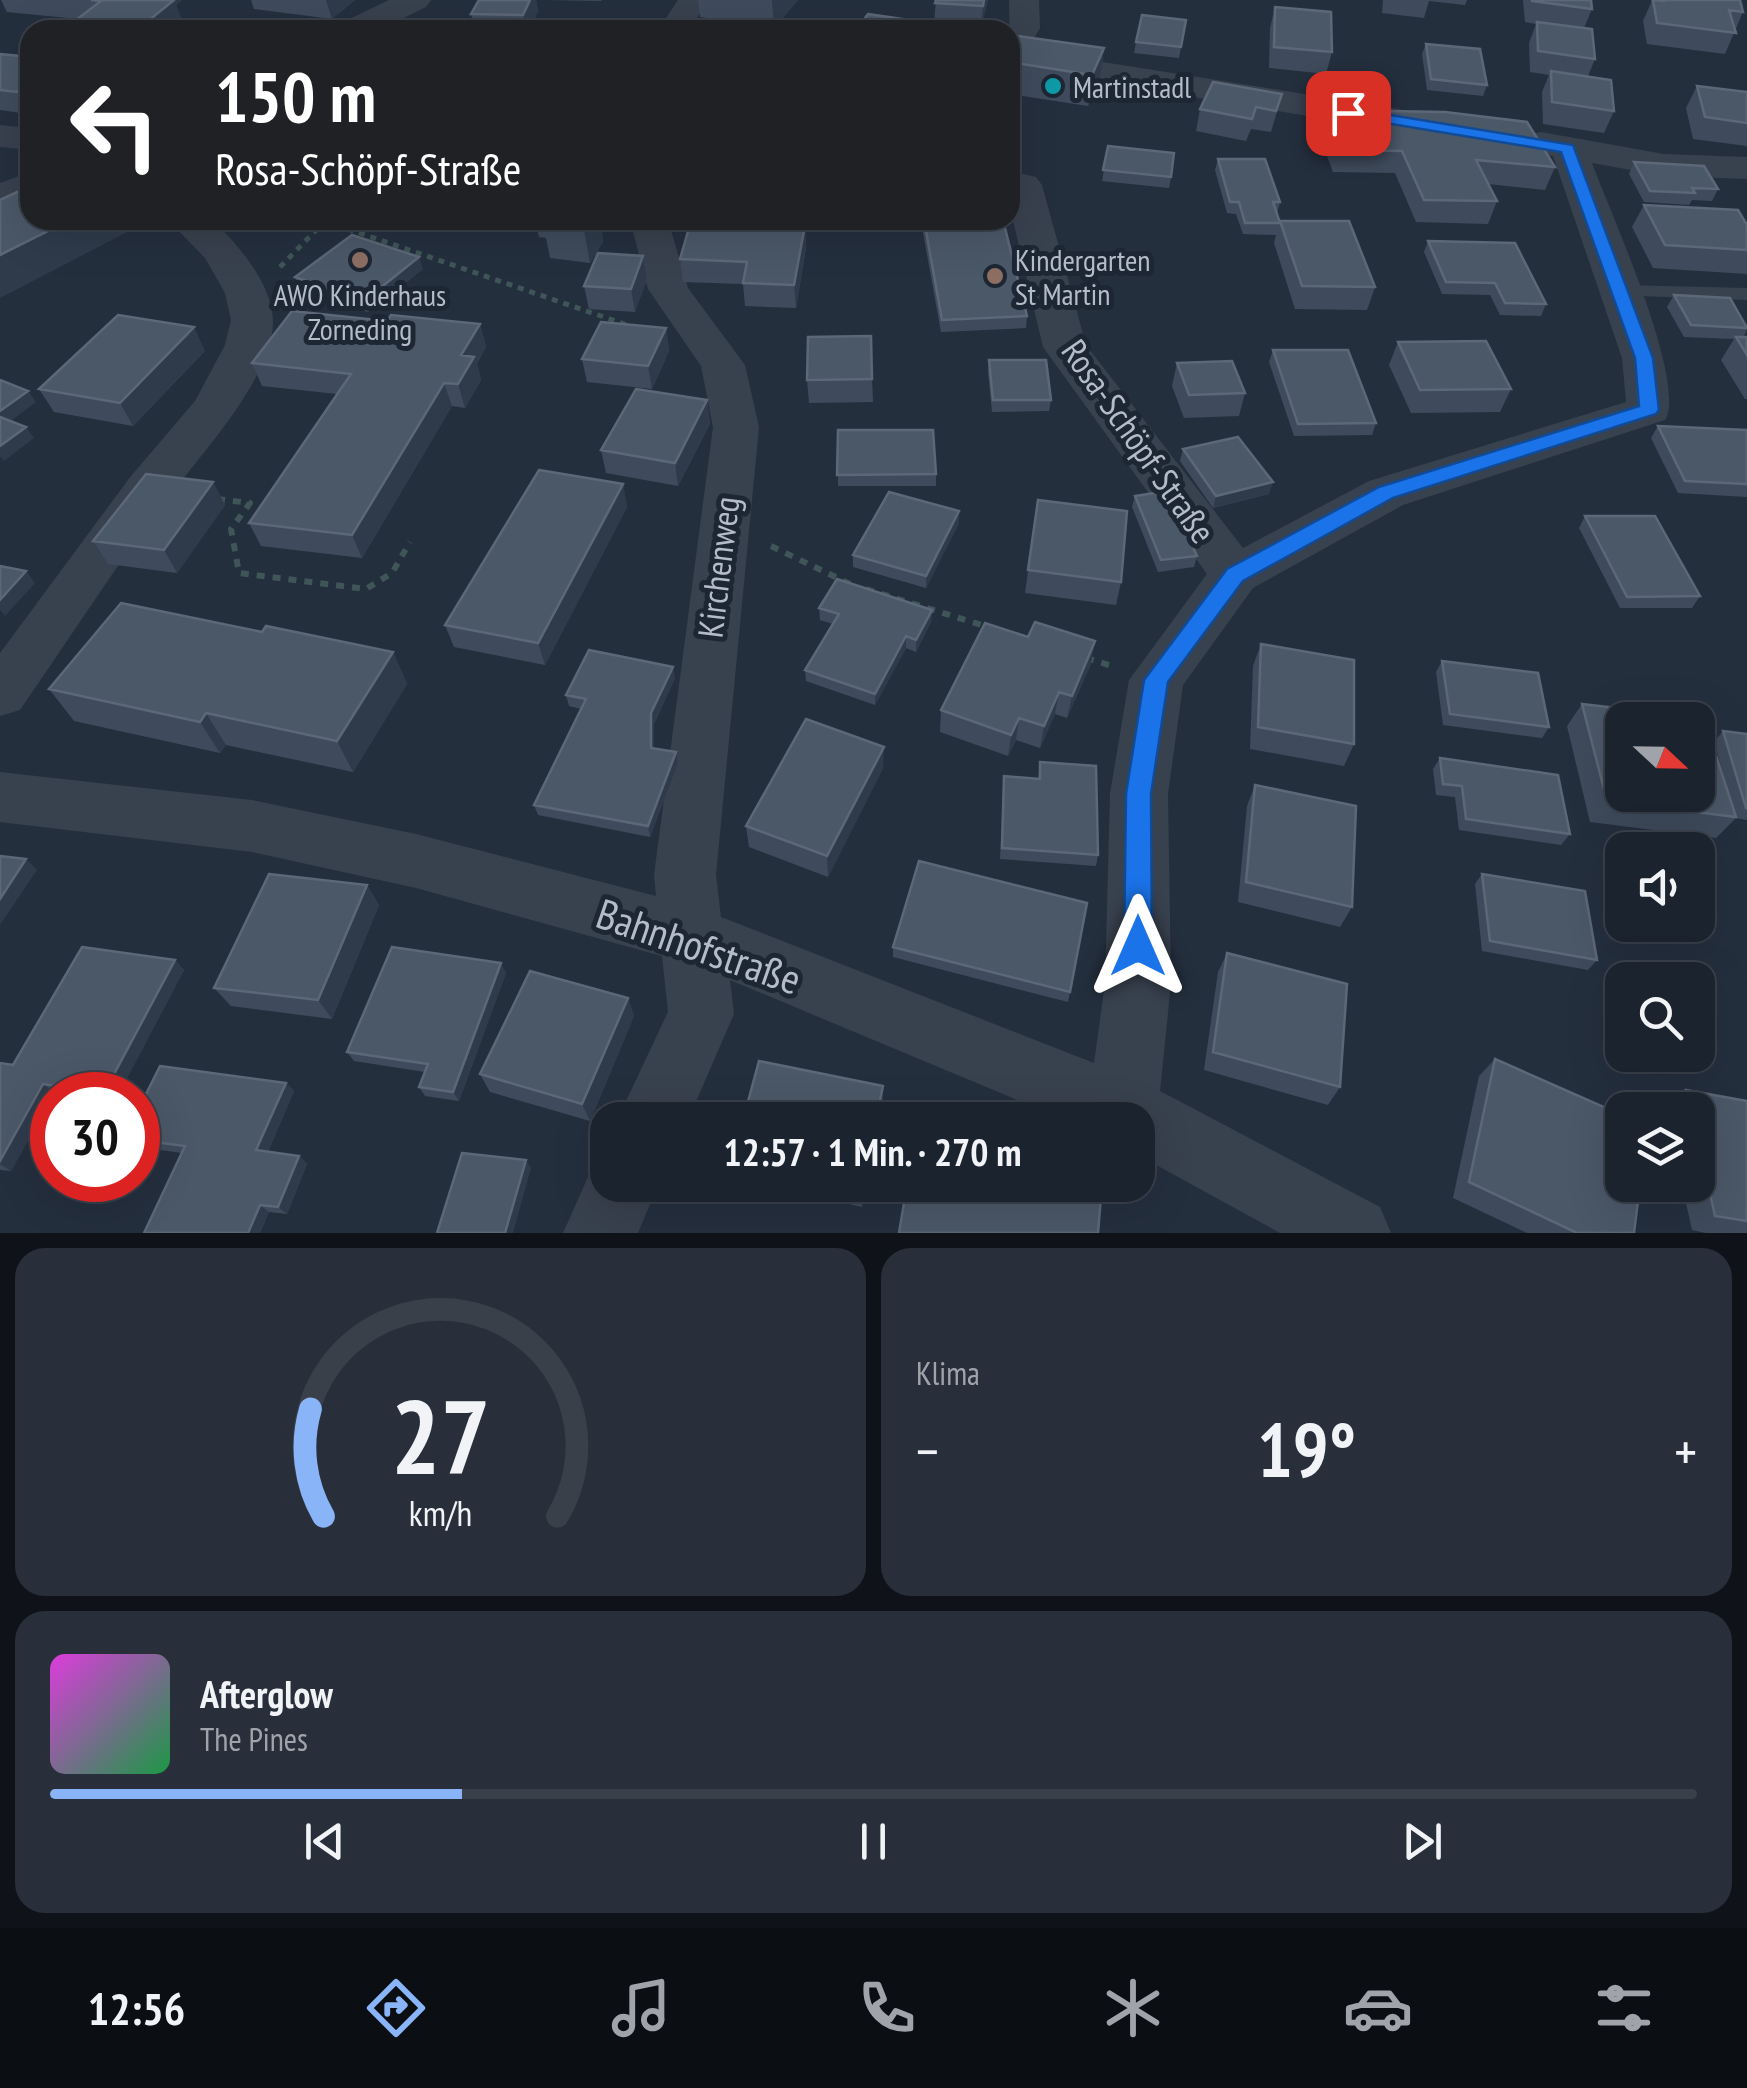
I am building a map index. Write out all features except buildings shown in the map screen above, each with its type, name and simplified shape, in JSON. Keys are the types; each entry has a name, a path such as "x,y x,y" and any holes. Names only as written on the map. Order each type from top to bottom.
{"street":[{"path":"392,20 416,0"},
{"path":"1020,36 1024,28 1024,0"},
{"path":"1020,57 1435,126"},
{"path":"1507,136 1664,166 1747,168"},
{"name":"Rosa-Schöpf-Straße","path":"1123,1102 1138,984 1138,794 1156,680 1235,575 1386,492 1649,410 1644,358 1568,148"},
{"name":"Rosa-Schöpf-Straße","path":"1024,186 1065,347 1235,575"},
{"path":"0,694 146,490 227,387 252,320 247,299 228,262 200,230"},
{"name":"Kirchenweg","path":"652,230 668,288 724,365 736,427 684,875 700,1014 660,1102"},
{"name":"Bahnhofstraße","path":"0,797 252,826 416,861 693,935 1105,1102"},
{"name":"Bahnhofstraße","path":"1155,1127 1354,1233"},
{"path":"600,1233 614,1202"}],"lane":[{"path":"1620,291 1747,294"}],"path":[{"path":"247,299 316,230"},
{"path":"355,230 572,306"},
{"path":"146,490 250,503 232,529 240,573 366,589 392,574 410,542"},
{"path":"722,522 846,582 992,628"},
{"path":"1083,657 1156,680"}],"place":[{"name":"Martinstadl","path":"1053,86"},
{"name":"AWO Kinderhaus Zorneding","path":"360,260"},
{"name":"Kindergarten St Martin","path":"995,276"}],"route":[{"path":"1138,946 1138,794 1156,680 1235,575 1386,492 1649,410 1644,358 1568,148 1348,113"}]}
